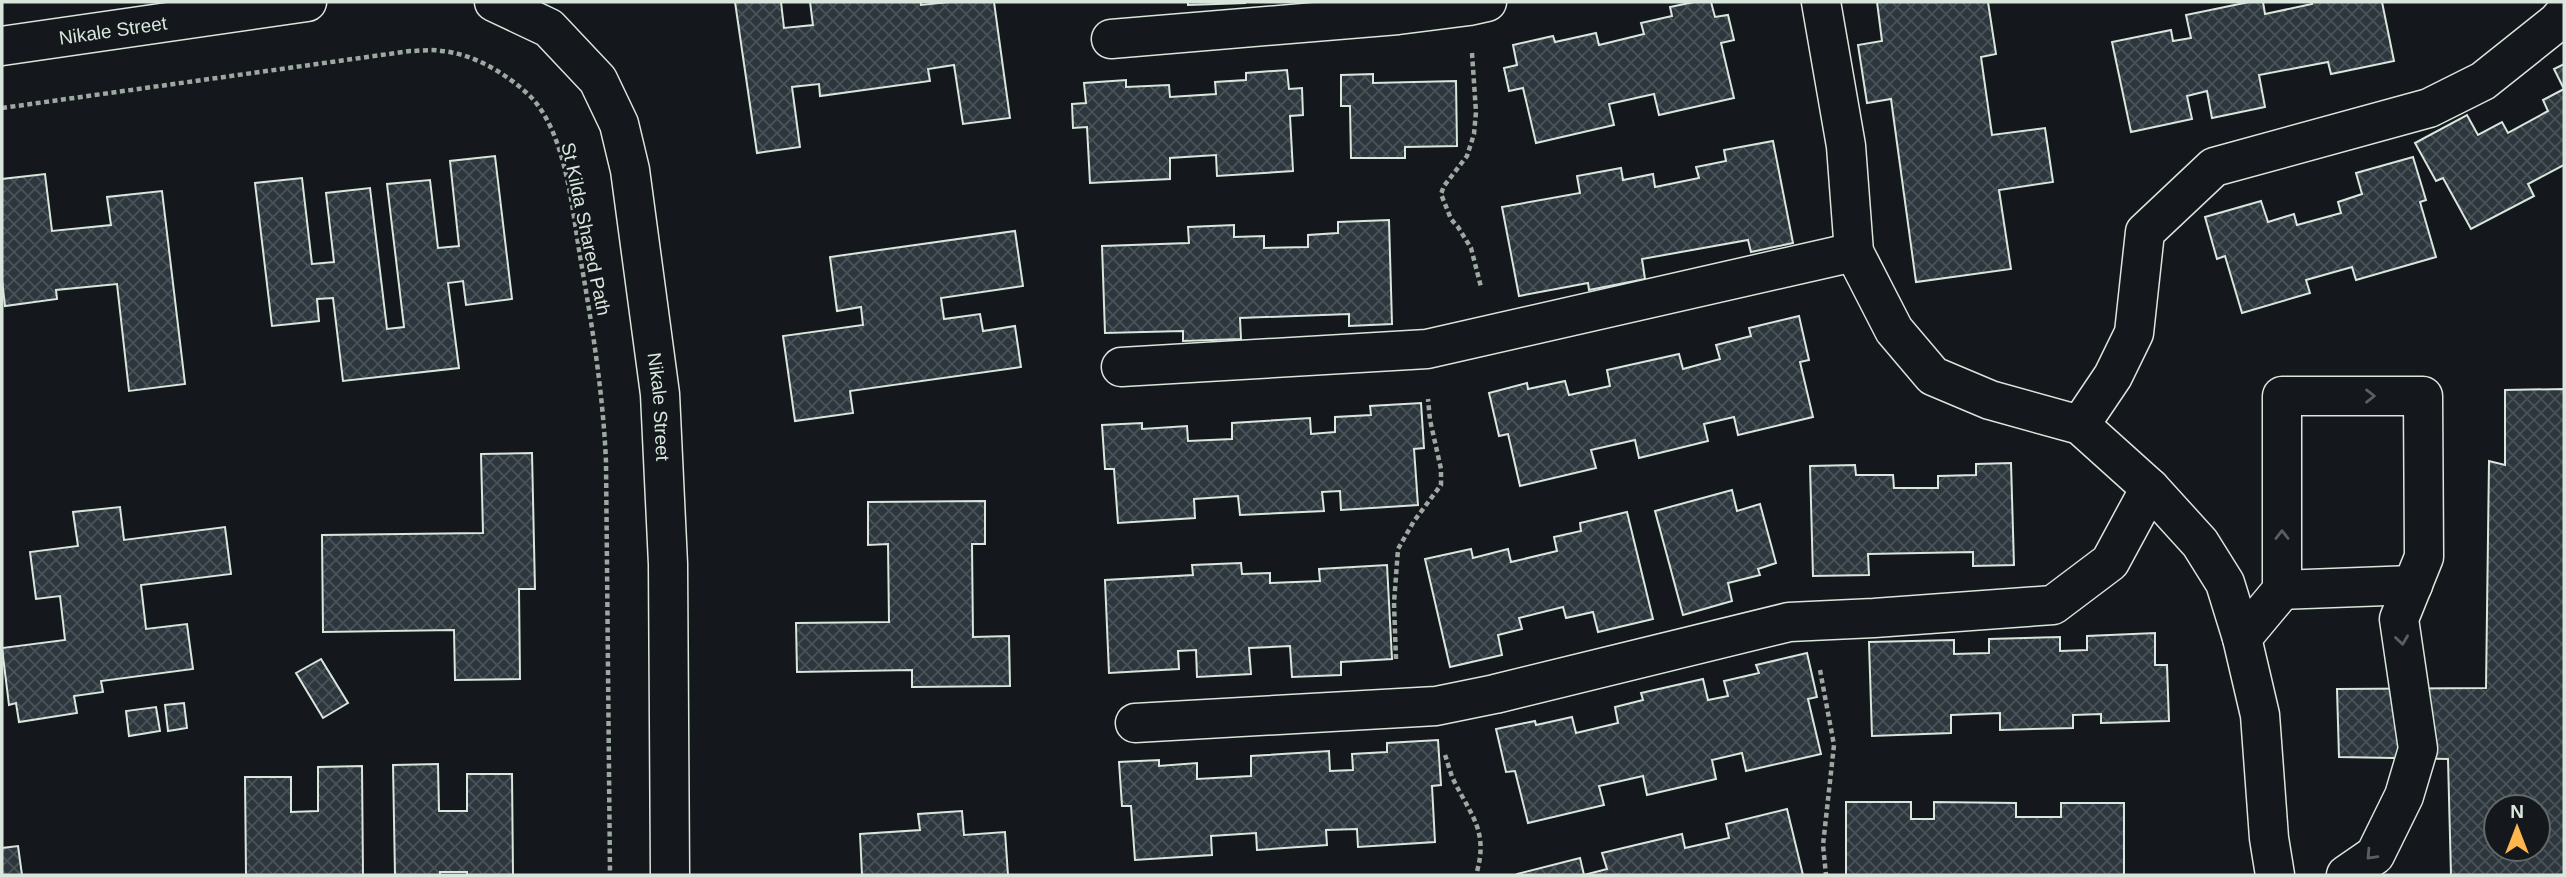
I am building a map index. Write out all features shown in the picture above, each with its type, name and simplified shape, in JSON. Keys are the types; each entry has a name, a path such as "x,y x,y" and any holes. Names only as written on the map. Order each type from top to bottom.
{"street":[{"name":"Nikale Street","path":"2,46 307,2"},
{"name":"Nikale Street","path":"495,2 558,15 598,80 619,124 630,170 660,394 668,564 670,875"},
{"path":"1821,2 1846,146 1854,251 1894,330 1933,376 1990,400 2080,425 2150,488 2200,543 2225,583 2242,638 2260,715 2269,838 2275,875"},
{"path":"1111,39 1398,15 1478,4"},
{"path":"2080,425 2113,376 2134,333 2145,232 2214,167 2429,108 2483,81 2557,22 2564,13"},
{"path":"1121,367 1422,349 1495,335 1854,251"},
{"path":"2242,638 2283,590 2282,396 2423,396 2424,557 2399,619 2418,749 2404,796 2375,855 2346,875"},
{"path":"1135,723 1418,706 1496,694 1789,622 2053,605 2110,562 2150,488"},
{"path":"2283,590 2413,585"}],"path":[{"path":"1478,4 1474,134 1467,156 1441,194 1451,219 1471,248 1495,335"},
{"name":"St Kilda Shared Path","path":"2,107 410,51 443,51 473,59 503,75 531,98 549,125 562,161 597,352 603,405 606,462 610,875"},
{"path":"1422,349 1430,420 1441,469 1441,485 1414,521 1398,549 1394,635 1418,706 1436,727 1452,779 1477,821 1480,861 1476,875"},
{"path":"1811,621 1834,745 1823,845 1826,875"}],"building":[{"path":"735,2 781,2 784,28 813,25 810,2 921,2 921,5 994,2 1010,118 963,124 954,65 928,69 930,81 820,96 819,84 792,87 800,147 757,153"},
{"path":"1188,2 1245,2 1245,3 1188,5"},
{"path":"1711,2 1715,17 1728,15 1734,40 1721,43 1734,98 1659,115 1654,94 1609,104 1614,125 1536,143 1523,88 1509,91 1504,68 1517,65 1513,45 1553,36 1555,42 1596,33 1599,45 1644,34 1641,23 1672,16 1670,7"},
{"path":"1877,2 1988,2 1996,54 1981,57 1992,135 2045,128 2053,182 1999,190 2011,269 1916,282 1891,99 1867,103 1858,45 1882,41"},
{"path":"2249,2 2263,2 2265,14 2312,2 2382,2 2394,61 2331,74 2328,62 2259,75 2265,107 2212,118 2207,91 2187,96 2192,119 2131,132 2112,42 2171,30 2173,41 2191,38 2186,15"},
{"path":"2564,64 2564,89 2554,69"},
{"path":"1287,70 1289,89 1302,88 1303,115 1290,116 1293,171 1217,176 1216,155 1170,158 1170,179 1090,183 1087,127 1073,128 1072,104 1086,103 1084,83 1126,80 1126,87 1169,85 1170,97 1216,94 1215,82 1246,80 1246,73"},
{"path":"1373,74 1373,83 1456,81 1457,146 1405,147 1405,158 1351,158 1350,106 1341,106 1341,75"},
{"path":"2564,89 2564,165 2528,184 2534,196 2471,229 2443,178 2436,181 2415,143 2467,115 2478,135 2502,122 2508,133 2548,111 2543,100"},
{"path":"1773,141 1793,243 1751,252 1748,240 1642,259 1645,279 1589,290 1588,283 1519,296 1502,207 1580,193 1577,176 1621,168 1623,180 1653,174 1655,187 1699,178 1696,167 1726,161 1724,150"},
{"path":"495,156 512,299 466,305 463,281 448,283 459,368 343,381 333,298 317,299 319,321 272,326 255,183 302,178 312,264 334,262 326,193 370,188 387,329 404,327 387,184 430,180 438,248 459,246 450,161"},
{"path":"2413,157 2426,200 2420,202 2436,257 2356,280 2352,267 2306,280 2310,293 2242,313 2225,256 2217,259 2205,217 2261,201 2268,222 2294,214 2297,225 2341,213 2338,202 2362,194 2356,173"},
{"path":"45,174 52,231 111,225 107,197 162,191 185,384 129,391 117,284 56,290 57,299 5,306 2,280 2,179"},
{"path":"1389,220 1392,324 1349,326 1349,314 1240,318 1241,339 1183,341 1183,331 1105,333 1102,246 1189,243 1188,227 1234,225 1234,237 1264,236 1264,248 1308,247 1308,235 1338,233 1338,222"},
{"path":"1015,231 1023,286 941,298 944,319 980,314 983,331 1015,326 1021,367 850,391 853,413 795,421 783,336 863,325 861,307 837,311 830,257"},
{"path":"1799,316 1809,360 1800,362 1813,417 1738,435 1734,417 1704,424 1708,441 1639,458 1635,440 1591,450 1596,468 1520,486 1508,434 1499,436 1489,393 1527,383 1528,389 1565,381 1569,395 1610,386 1607,370 1679,354 1683,369 1720,359 1716,345 1751,336 1749,328"},
{"path":"2564,389 2564,875 2451,875 2448,759 2339,757 2337,689 2486,688 2489,461 2505,465 2505,390"},
{"path":"1421,403 1424,448 1414,449 1418,505 1341,510 1340,491 1322,492 1324,511 1240,515 1238,496 1194,499 1195,518 1118,523 1114,469 1105,469 1102,425 1142,423 1142,429 1187,426 1188,441 1232,439 1232,423 1310,418 1311,434 1335,432 1335,417 1371,415 1370,406"},
{"path":"532,453 535,589 519,589 520,679 455,680 454,630 323,632 322,535 483,533 481,454"},
{"path":"2011,463 2014,565 1973,566 1973,552 1868,554 1869,575 1813,576 1810,466 1855,465 1856,475 1893,475 1894,488 1938,488 1938,476 1976,475 1976,464"},
{"path":"1732,490 1737,511 1760,504 1776,563 1758,569 1760,575 1728,583 1732,601 1683,615 1655,511"},
{"path":"985,501 985,544 972,544 973,637 1009,636 1010,686 912,687 912,670 797,672 796,623 889,622 888,544 868,545 868,502"},
{"path":"120,507 124,540 225,527 231,574 141,585 146,629 187,624 193,669 101,681 103,692 74,696 77,713 19,722 16,703 9,705 2,648 65,640 60,596 36,599 30,552 78,546 73,512"},
{"path":"1627,512 1653,619 1598,632 1593,612 1566,618 1563,607 1519,618 1522,629 1498,635 1502,655 1450,667 1425,559 1471,549 1473,558 1508,549 1511,562 1557,551 1554,537 1581,531 1580,523"},
{"path":"1241,563 1242,574 1270,573 1270,583 1320,581 1319,569 1387,565 1392,659 1341,662 1341,675 1292,677 1290,646 1249,648 1251,674 1197,677 1196,650 1178,651 1179,669 1109,673 1105,580 1193,575 1192,565"},
{"path":"2155,633 2155,665 2167,665 2169,721 2101,723 2101,714 2073,715 2073,728 2000,730 2000,713 1951,715 1951,733 1872,736 1869,642 1954,640 1954,654 1989,653 1989,639 2060,637 2060,651 2087,650 2087,636"},
{"path":"1807,653 1817,697 1808,699 1821,754 1746,771 1742,753 1712,760 1716,779 1647,795 1643,776 1599,786 1604,805 1528,823 1515,771 1506,772 1496,729 1535,721 1536,725 1572,717 1576,733 1618,723 1615,707 1643,700 1641,693 1703,679 1708,700 1728,696 1724,681 1759,673 1756,665"},
{"path":"321,659 348,703 323,718 296,673"},
{"path":"184,703 187,728 168,731 165,705"},
{"path":"156,707 160,731 129,736 126,711"},
{"path":"1438,740 1441,785 1432,786 1435,842 1358,847 1357,829 1326,830 1327,845 1257,850 1256,833 1211,836 1212,855 1135,860 1131,806 1122,806 1119,762 1159,760 1159,766 1197,763 1197,779 1251,776 1251,756 1329,751 1330,771 1353,770 1352,754 1387,752 1387,743"},
{"path":"438,764 439,811 467,811 467,774 512,774 513,875 440,872 440,875 395,875 393,765"},
{"path":"362,766 363,875 246,875 245,777 291,777 291,812 318,811 318,767"},
{"path":"1846,802 1911,802 1911,819 1934,819 1934,802 2016,803 2016,817 2061,817 2061,803 2124,803 2124,875 1846,875"},
{"path":"1787,809 1803,875 1584,875 1607,869 1602,853 1682,834 1685,848 1729,838 1726,824"},
{"path":"962,811 964,835 1005,832 1008,875 862,875 860,834 920,830 918,814"},
{"path":"18,846 22,875 2,875 2,848"},
{"path":"1580,858 1584,875 1517,875 1517,874"}]}
